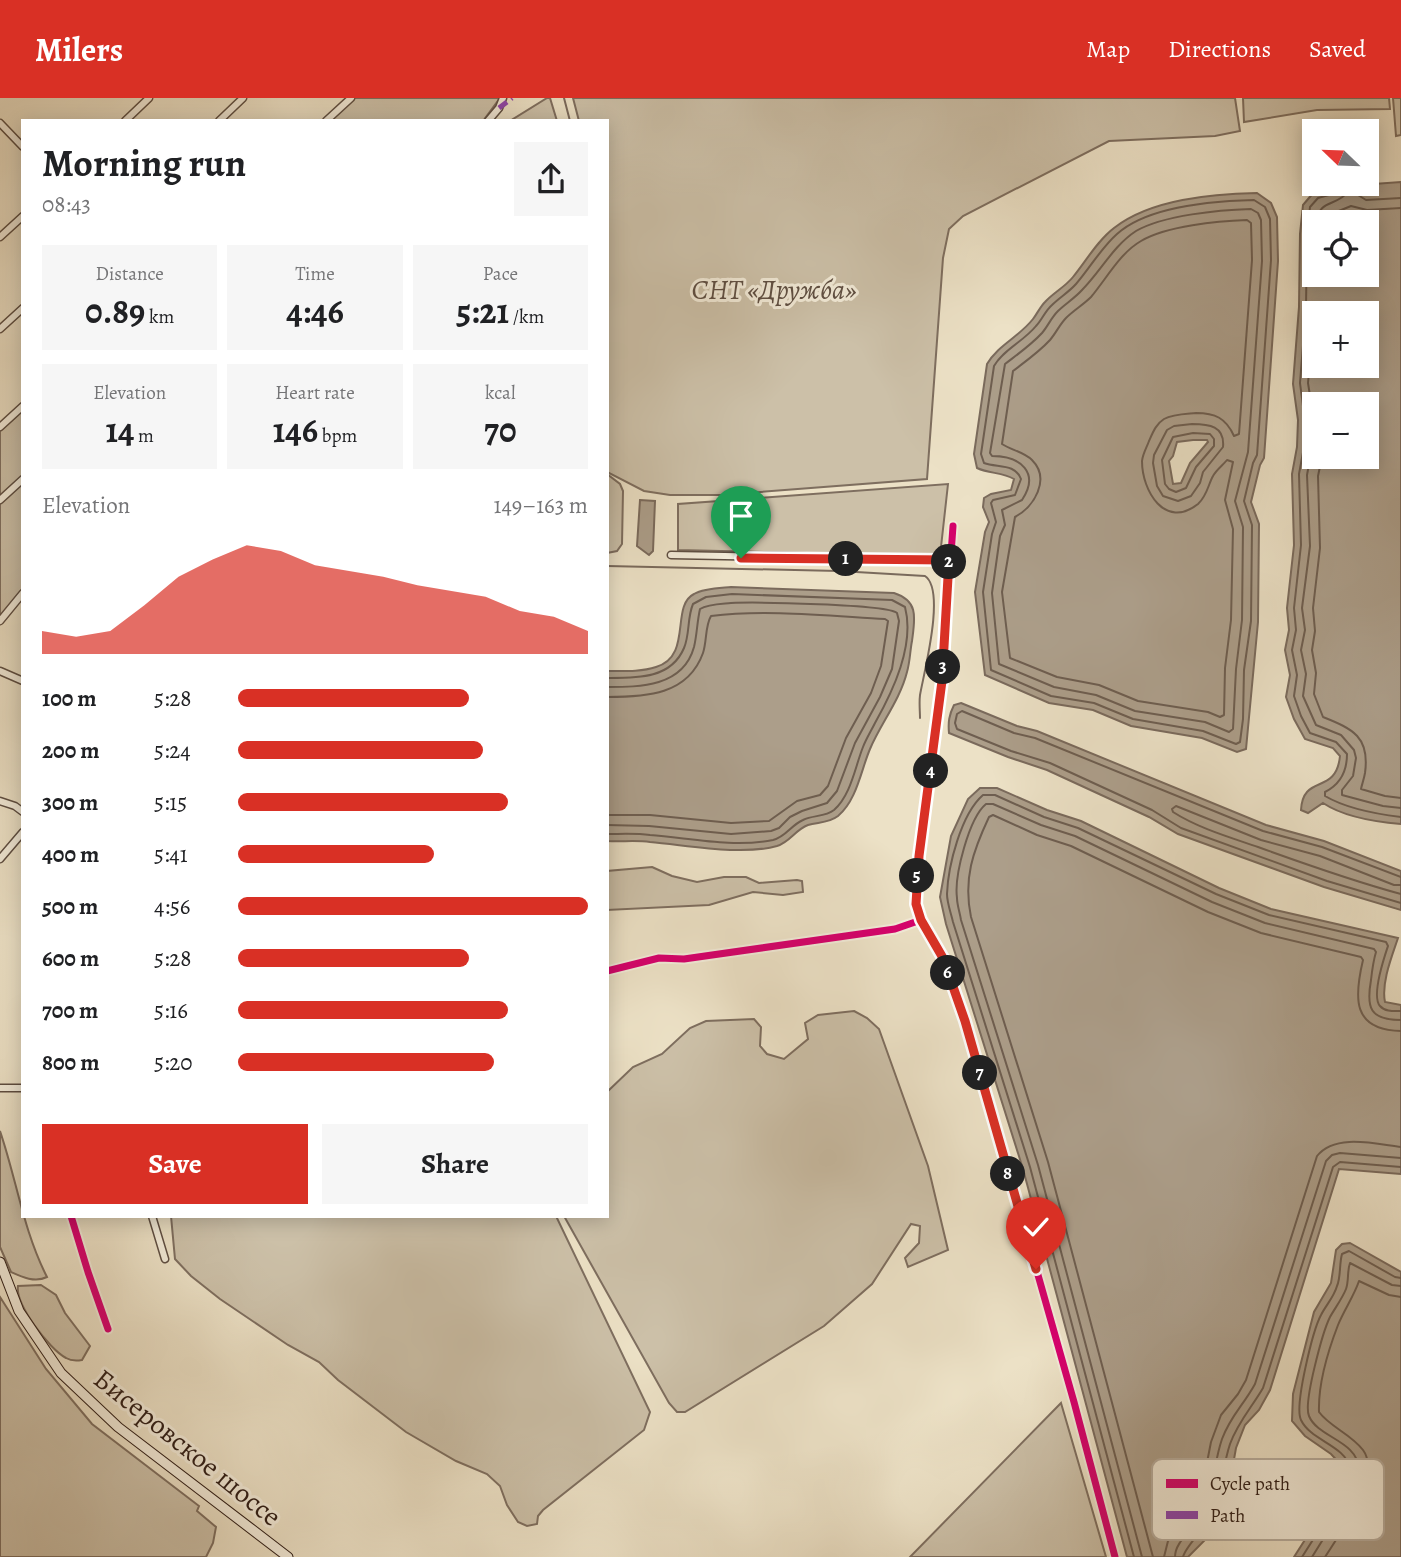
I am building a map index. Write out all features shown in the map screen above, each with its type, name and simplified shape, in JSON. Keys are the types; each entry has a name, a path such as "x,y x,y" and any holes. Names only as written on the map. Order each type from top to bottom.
{"main road":[{"name":"Бисеровское шоссе","path":"0,1262 19,1311 61,1373 118,1427 288,1557"}],"street":[{"path":"221,119 243,98"},
{"path":"328,119 351,98"},
{"path":"490,119 503,98"},
{"path":"127,119 144,99"},
{"path":"0,122 21,145"},
{"path":"0,237 21,218"},
{"path":"0,329 21,310"},
{"path":"0,427 21,408"},
{"path":"0,500 21,481"},
{"path":"953,526 942,681 916,904 921,920 943,958 965,1021 1074,1402 1115,1557"},
{"path":"671,555 949,560"},
{"path":"0,621 21,595"},
{"path":"0,671 21,680"},
{"path":"0,801 21,810"},
{"path":"0,859 21,834"},
{"path":"609,970 659,958 684,959 895,929 921,920"},
{"path":"0,1088 21,1088"},
{"path":"72,1218 108,1329"},
{"path":"153,1218 165,1259"}],"green space":[{"path":"353,98 500,98 484,119 331,119"},
{"path":"550,98 556,119 513,119"},
{"name":"СНТ «Дружба»","path":"573,98 1235,98 1240,131 1215,136 1109,141 963,216 949,229 943,258 927,479 721,495 670,495 644,491 609,473 609,119 578,119"},
{"path":"1243,98 1389,98 1390,109 1317,110 1244,122"},
{"path":"1393,98 1401,98 1401,135 1396,136"},
{"path":"21,412 21,591 0,617 0,431"},
{"path":"609,476 620,484 623,491 622,544 617,551 609,553"},
{"path":"948,484 940,556 678,550 678,504"},
{"path":"652,867 672,876 697,882 724,877 746,877 759,883 797,880 802,881 803,892 783,895 753,892 709,905 609,910 609,871"},
{"path":"854,1011 879,1029 928,1166 948,1250 908,1267 905,1258 919,1243 920,1226 911,1224 872,1284 824,1326 685,1412 677,1412 669,1403 565,1218 609,1218 609,1090 633,1067 662,1054 690,1028 706,1021 754,1019 761,1027 760,1046 767,1054 784,1059 808,1039 805,1023 818,1015"},
{"path":"0,1131 21,1205 21,1218 25,1218 47,1277 29,1279 11,1272 0,1247"},
{"path":"171,1218 557,1218 650,1412 644,1430 543,1510 538,1516 537,1524 527,1526 518,1522 507,1505 500,1486 487,1474 456,1461 406,1432 338,1380 319,1362 288,1345 220,1299 175,1259"},
{"path":"41,1285 56,1295 65,1313 90,1346 82,1360 70,1360 59,1353 27,1314 18,1286"},
{"path":"0,1297 46,1369 92,1424 199,1506 197,1511 216,1527 213,1543 206,1557 0,1557"},
{"path":"1061,1403 1106,1557 910,1557"}],"water":[{"path":"1401,182 1401,824 1350,815 1323,803 1308,813 1301,810 1307,792 1332,776 1340,756 1333,748 1305,739 1286,697 1290,675 1285,650 1289,630 1287,608 1294,545 1292,474 1298,420 1293,384 1302,215 1302,287 1379,287 1379,210 1302,210 1311,196 1379,196 1379,184"},
{"path":"1257,193 1271,203 1277,217 1278,261 1264,458 1251,502 1259,524 1258,622 1246,749 1237,752 1202,738 1131,726 1093,710 1049,703 985,675 975,592 989,522 983,507 984,498 1011,490 1014,479 977,468 974,454 987,364 997,351 1027,325 1048,299 1070,281 1108,233 1129,218 1164,204","holes":["1207,440 1190,463 1181,483 1173,484 1169,461 1177,442"]},
{"path":"640,500 655,501 653,551 649,555 637,546"},
{"path":"731,587 894,593 902,596 914,611 914,625 907,672 900,692 870,749 850,802 835,818 808,825 782,844 763,849 731,850 645,841 609,841 609,671 644,670 667,661 678,642 687,600 694,594"},
{"path":"961,703 1017,726 1037,731 1266,825 1324,841 1401,871 1401,910 1324,887 1178,834 1149,817 1047,770 949,733 952,709 954,705"},
{"path":"980,788 997,788 1047,810 1081,821 1219,888 1271,909 1398,938 1384,995 1385,1002 1401,1005 1401,1174 1339,1169 1270,1390 1259,1410 1245,1425 1234,1459 1152,1459 1152,1540 1205,1540 1188,1557 1127,1557 1023,1169 946,924 940,897 951,836 968,799"},
{"path":"1350,1243 1401,1272 1401,1557 1294,1557 1305,1540 1384,1540 1384,1459 1336,1459 1305,1436 1292,1421 1293,1394 1314,1312 1331,1283 1336,1250 1342,1244"}],"waterway":[{"path":"564,98 569,119"},
{"path":"609,566 839,571 925,576 931,584 934,614 920,695 920,718"}],"marked path":[{"path":"499,108 512,98"}],"cycle path":[{"path":"953,526 942,681 919,856 916,904 921,920 942,958 966,1021 1115,1557"},
{"path":"609,970 659,958 684,959 895,929 921,920"},
{"path":"72,1218 108,1329"}],"route":[{"path":"741,558 949,560 942,681 919,856 916,904 921,920 943,958 965,1021 1036,1269"}]}
